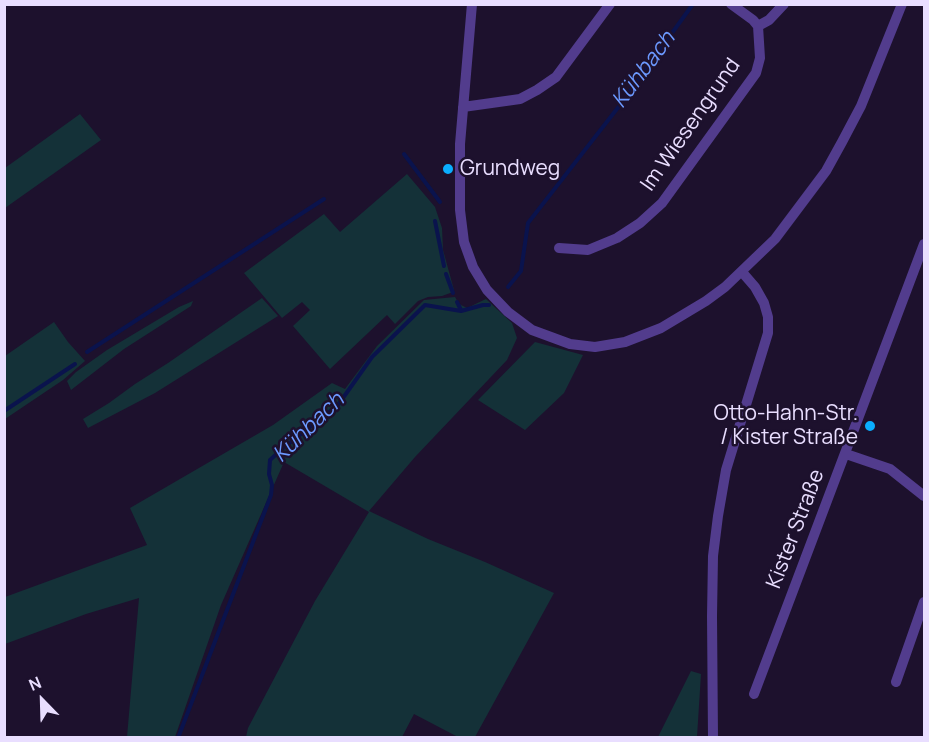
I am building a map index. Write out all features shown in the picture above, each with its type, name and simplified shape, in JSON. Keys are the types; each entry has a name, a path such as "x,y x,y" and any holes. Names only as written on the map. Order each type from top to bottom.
{"street":[{"path":"472,4 460,144 460,210 464,242 473,267 487,290 508,312 532,330 570,344 596,346 625,342 661,328 697,307 725,287 776,239 826,171 861,106 902,4"},
{"path":"463,107 520,99 556,77 610,4"},
{"path":"731,4 758,26 769,20 784,4"},
{"name":"Im Wiesengrund","path":"559,248 588,250 617,238 640,223 662,203 756,73 759,58 758,26"},
{"name":"Kister Straße","path":"754,694 924,244"},
{"path":"713,738 713,556 718,516 726,470 768,333 768,317 764,303 755,287 742,272"},
{"path":"846,454 890,469 924,496"},
{"path":"896,682 924,602"}],"green space":[{"path":"80,114 101,140 5,208 5,168"},
{"path":"407,174 435,207 442,228 443,250 454,290 442,296 428,297 418,301 395,324 387,315 330,369 293,326 310,310 302,302 282,318 244,273 324,214 340,232"},
{"path":"455,297 459,304 467,308 486,299 512,323 517,338 507,360 415,457 369,511 554,593 475,737 458,737 414,714 402,737 246,737 248,728 315,601 369,512 284,462 221,605 175,737 127,737 139,598 86,614 5,644 5,597 147,545 130,508 273,425 332,383 345,389 377,346 424,300"},
{"path":"262,298 278,316 155,393 88,428 83,419"},
{"path":"193,301 191,306 124,349 71,390 67,381 76,372 107,350"},
{"path":"54,322 85,361 63,380 5,419 5,356"},
{"path":"535,342 583,355 564,393 525,430 478,400"},
{"path":"691,671 701,674 697,737 658,737"}],"waterway":[{"name":"Kühbach","path":"508,287 521,271 528,223 620,105 693,4"},
{"path":"404,154 440,202"},
{"path":"87,352 324,199"},
{"path":"435,221 444,266"},
{"path":"446,274 453,293"},
{"path":"457,302 461,310"},
{"name":"Kühbach","path":"178,738 271,495 270,460 338,405 372,357 425,305 461,311 489,305"},
{"path":"4,411 75,364"}],"place":[{"name":"Grundweg","path":"448,169"},
{"name":"Otto-Hahn-Str. / Kister Straße","path":"870,426"}]}
